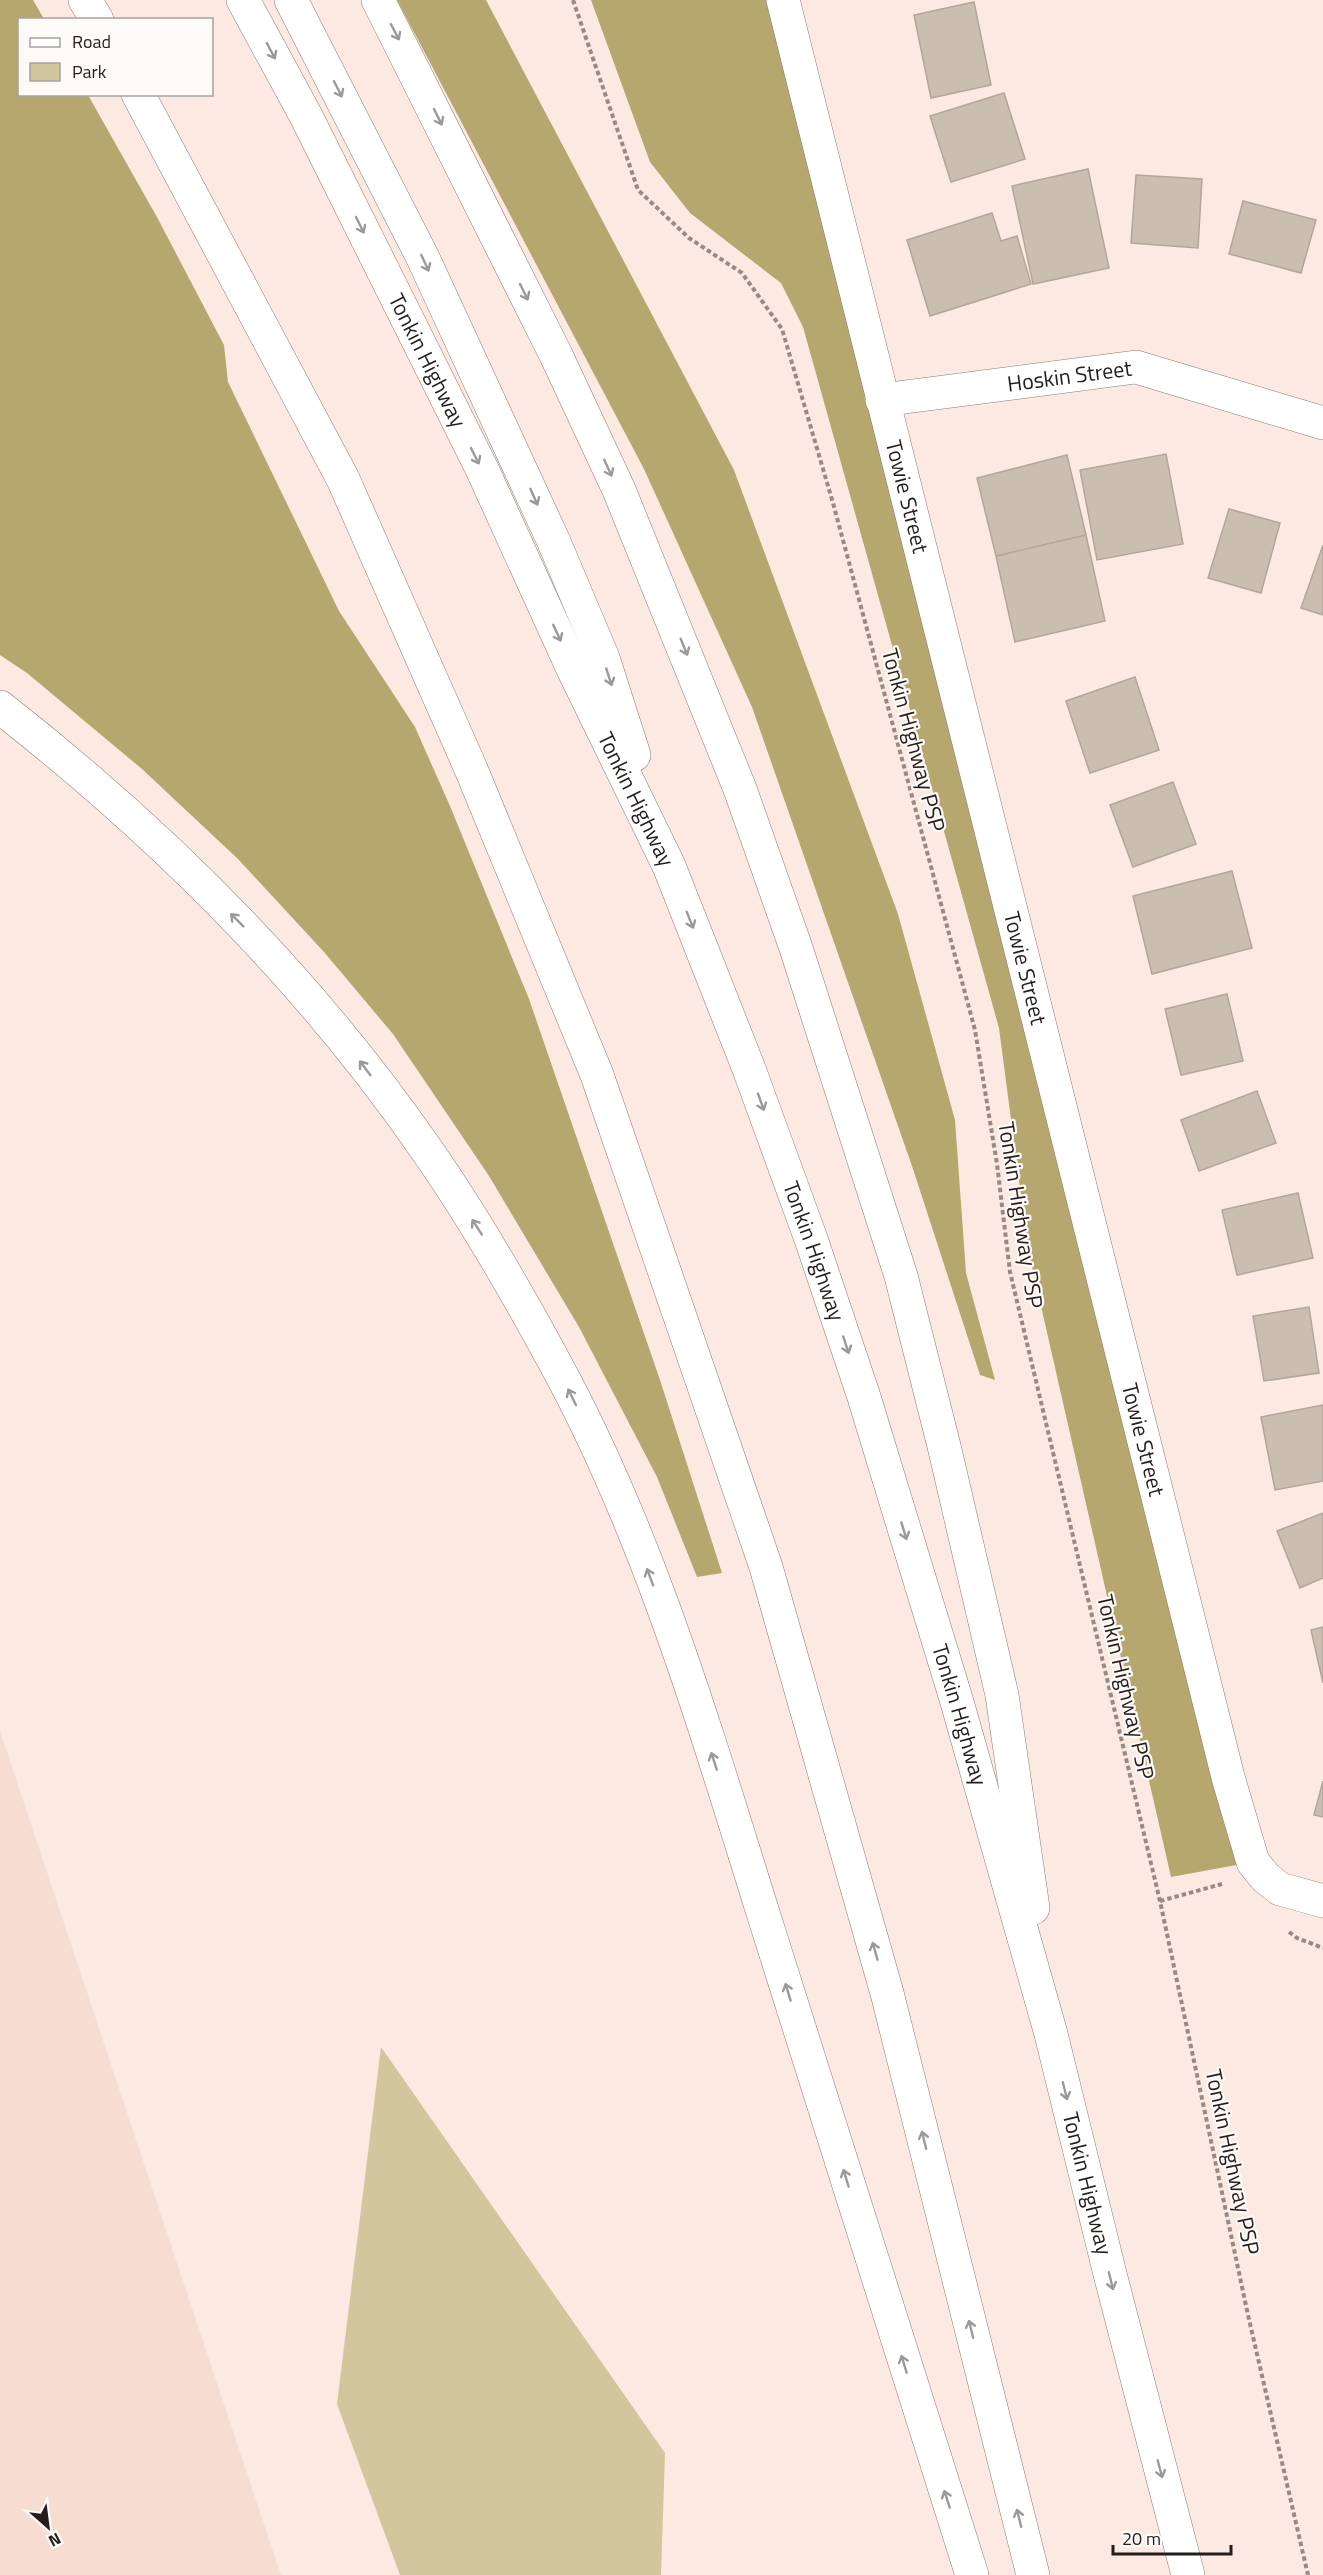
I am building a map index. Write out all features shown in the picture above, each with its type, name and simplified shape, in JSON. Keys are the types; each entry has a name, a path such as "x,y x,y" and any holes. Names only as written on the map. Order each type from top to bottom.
{"main road":[{"path":"85,0 96,18"},
{"name":"Tonkin Highway","path":"243,0 306,116 482,469 573,669 669,866 749,1069 811,1239 864,1397 957,1702 1051,2034 1188,2575"},
{"path":"291,0 423,258 554,542 603,658 669,866"},
{"path":"378,0 556,355 619,490 740,789 800,959 901,1276 947,1457 1002,1695 1051,2034"},
{"name":"Towie Street","path":"783,0 1228,1777 1253,1862 1266,1878 1280,1889 1319,1900"},
{"path":"139,96 343,479 471,769 597,1076 766,1567 887,1993 1033,2575"},
{"name":"Hoskin Street","path":"882,400 1136,368 1323,423"},
{"path":"0,707 89,778 263,946 357,1058 425,1148 489,1247 556,1364 598,1449 661,1606 733,1816 972,2575"},
{"path":"0,731 89,778"}],"path":[{"name":"Tonkin Highway PSP","path":"573,0 638,190 689,238 742,273 782,329 833,503 975,1030 997,1164 1010,1272 1160,1901 1248,2315 1308,2575"}],"shaded area":[{"path":"0,0 33,0 43,18 18,18 18,96 89,96 158,219 224,345 228,382 339,611 415,727 450,806 529,999 660,1380 722,1573 697,1577 657,1477 579,1327 489,1176 393,1034 324,952 238,859 142,769 27,673 0,655"},
{"path":"397,0 486,0 734,470 898,914 955,1120 966,1273 995,1380 980,1375 913,1169 752,707 644,469"},
{"path":"591,0 783,0 1253,1862 1171,1877 1028,1249 999,1028 803,327 781,283 690,213 650,162"},
{"path":"0,1731 281,2575 0,2575"}],"green space":[{"path":"381,2047 665,2453 661,2575 400,2575 337,2404"}],"building":[{"path":"974,2 991,85 931,98 914,15"},
{"path":"1004,93 1025,159 951,182 930,116"},
{"path":"1088,169 1109,268 1033,284 1012,186"},
{"path":"1136,175 1202,179 1198,248 1131,243"},
{"path":"1243,201 1316,220 1301,273 1229,254"},
{"path":"992,213 1001,241 1017,236 1031,284 930,316 907,240"},
{"path":"1166,454 1183,544 1097,560 1080,470"},
{"path":"1067,455 1086,535 996,556 977,478"},
{"path":"1229,509 1280,523 1261,593 1208,578"},
{"path":"1086,535 1105,621 1015,642 996,556"},
{"path":"1323,545 1323,615 1301,608"},
{"path":"1135,677 1159,750 1090,773 1066,701"},
{"path":"1173,782 1196,844 1133,867 1110,805"},
{"path":"1232,871 1252,948 1152,974 1133,896"},
{"path":"1227,994 1243,1061 1181,1075 1165,1009"},
{"path":"1257,1091 1276,1143 1199,1171 1181,1120"},
{"path":"1298,1193 1313,1258 1237,1275 1222,1210"},
{"path":"1309,1307 1319,1373 1264,1381 1253,1316"},
{"path":"1323,1405 1323,1481 1275,1490 1261,1417"},
{"path":"1323,1513 1323,1578 1300,1588 1277,1531"},
{"path":"1323,1627 1323,1683 1311,1630"},
{"path":"1323,1781 1323,1817 1314,1815"}]}
